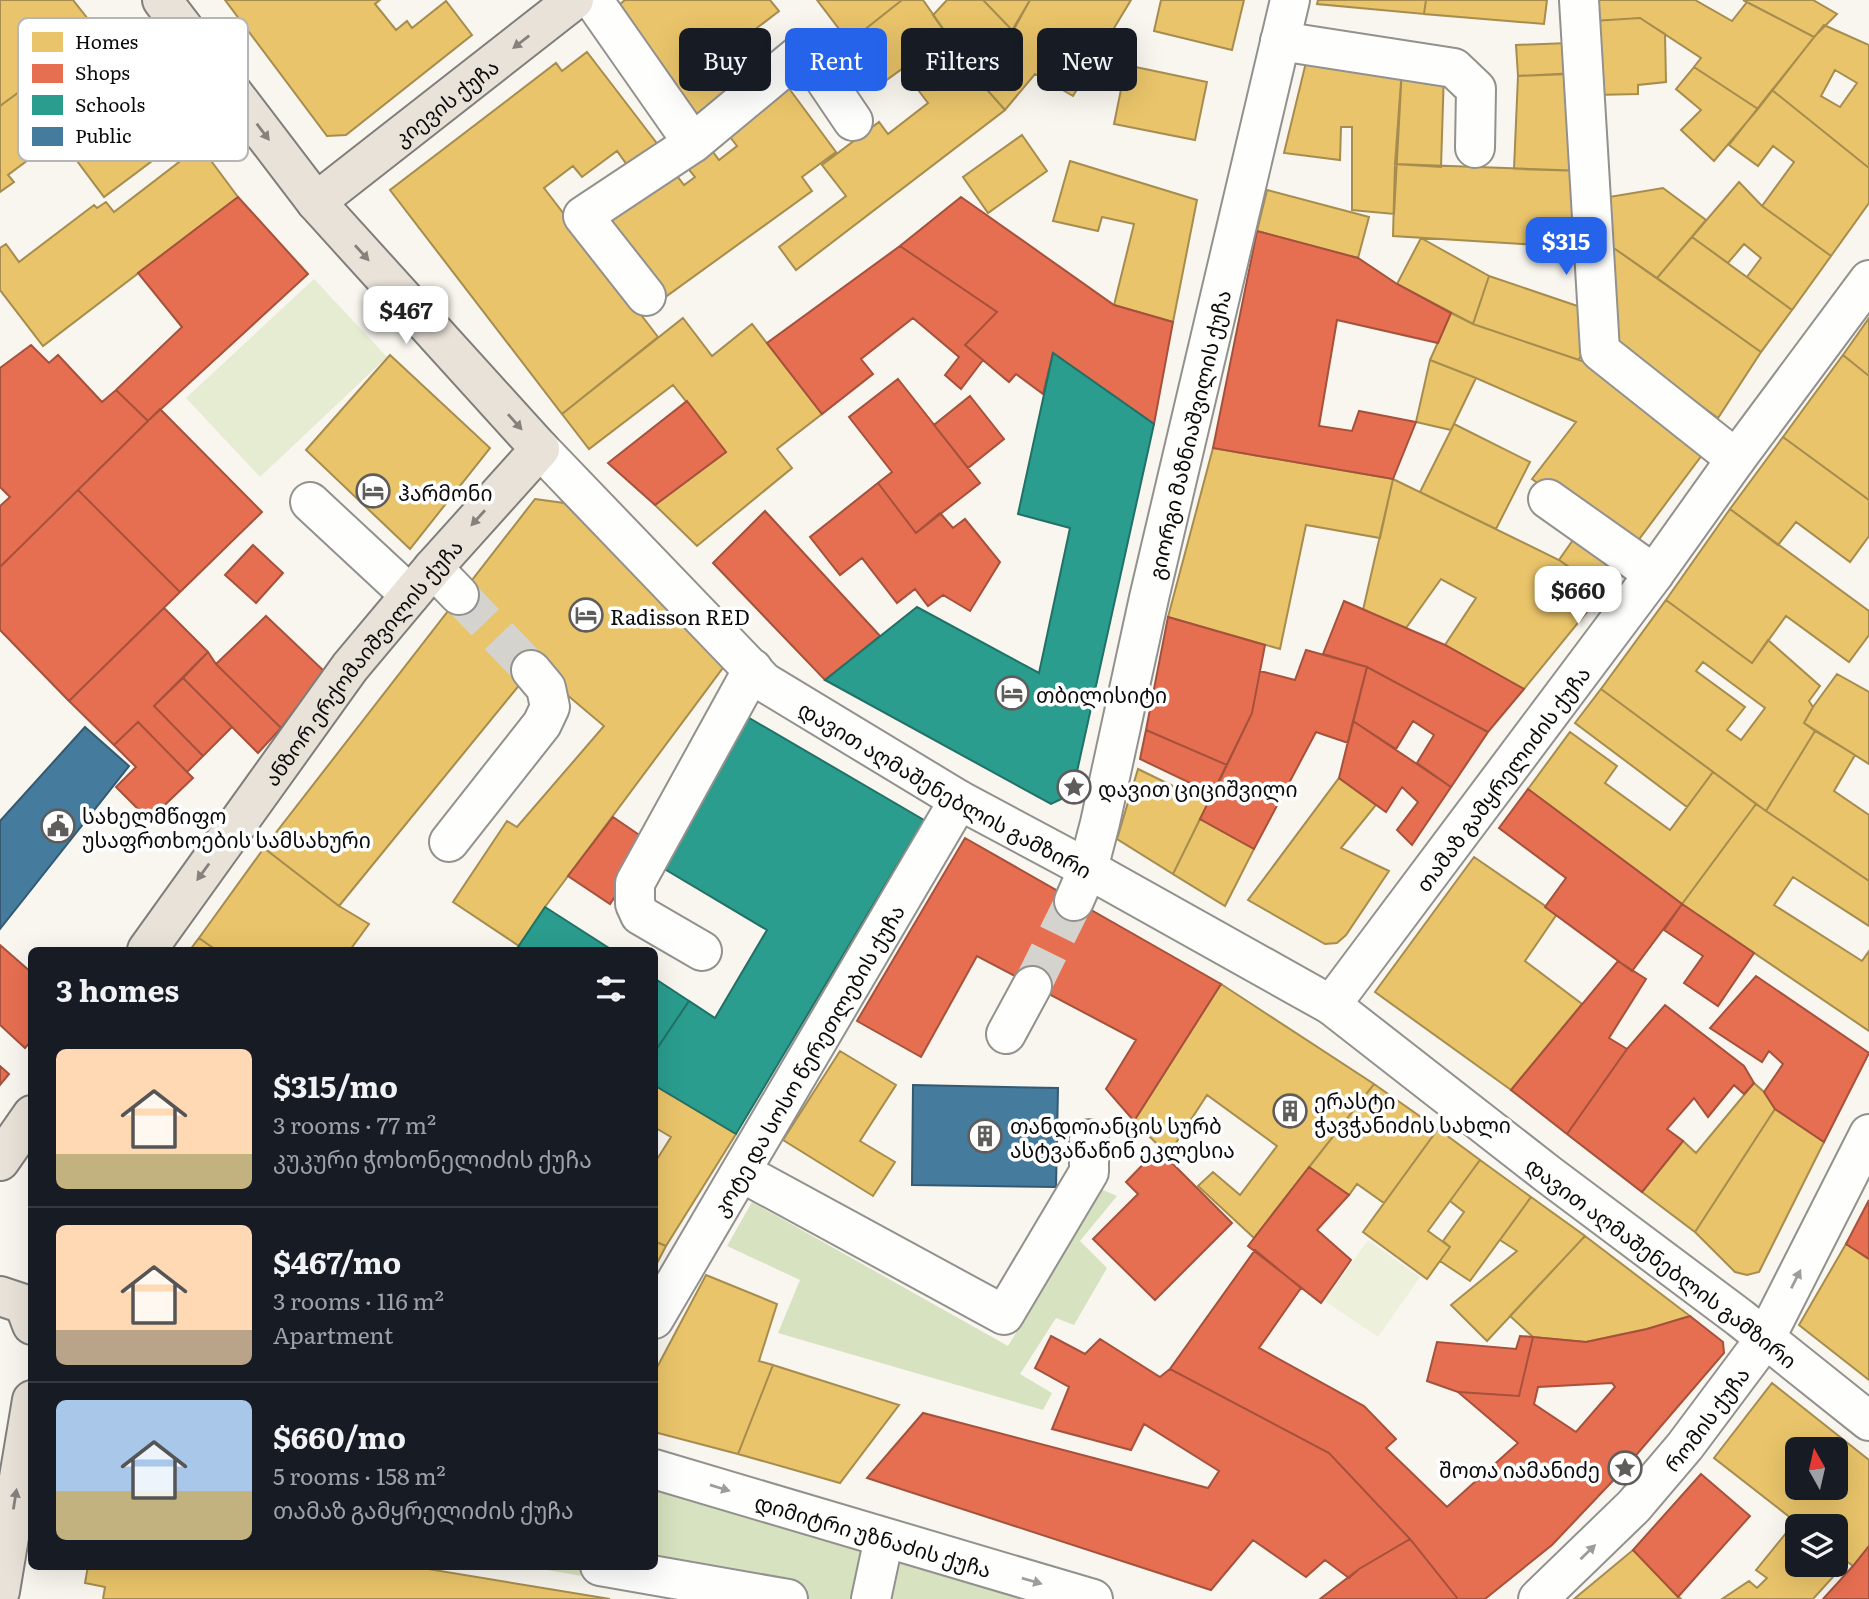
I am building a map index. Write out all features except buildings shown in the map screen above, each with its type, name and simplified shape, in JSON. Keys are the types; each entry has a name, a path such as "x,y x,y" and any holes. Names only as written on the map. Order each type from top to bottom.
{"main road":[{"name":"დავით აღმაშენებლის გამზირი","path":"162,0 176,18"},
{"name":"კიევის ქუჩა","path":"316,202 574,0"},
{"name":"დავით აღმაშენებლის გამზირი","path":"248,113 316,202 540,449"},
{"name":"ანზორ ერქომაიშვილის ქუჩა","path":"149,947 350,667 434,586 540,449"},
{"path":"0,1161 28,1121"},
{"path":"0,1591 28,1424"}],"street":[{"path":"593,0 694,144"},
{"name":"გიორგი მაზნიაშვილის ქუჩა","path":"1081,885 1100,823 1149,598 1290,0"},
{"path":"1579,0 1600,351 1736,459"},
{"path":"1280,41 1454,68 1476,89 1475,148"},
{"path":"646,296 583,216 694,144 804,50 853,121"},
{"name":"თამაზ გამყრელიძის ქუჩა","path":"1331,1005 1654,574 1869,280"},
{"name":"დავით აღმაშენებლის გამზირი","path":"540,449 764,682 959,800 1081,885 1331,1005 1549,1175 1740,1318 1869,1421"},
{"path":"1548,499 1654,574"},
{"path":"310,502 434,586"},
{"path":"702,951 640,915 635,904 635,883 753,669"},
{"path":"449,842 542,724 550,707 546,688 531,670"},
{"name":"კოტე და სოსო წერეთლების ქუჩა","path":"658,1312 959,800"},
{"path":"1006,1034 1031,986"},
{"name":"რომის ქუჩა","path":"1538,1599 1634,1506 1685,1446 1765,1339 1869,1134"},
{"path":"741,1172 1004,1315 1088,1172 1089,1139"},
{"name":"დიმიტრი უზნაძის ქუჩა","path":"658,1470 1093,1599"},
{"path":"872,1599 884,1538"},
{"path":"623,1570 788,1599"}],"green space":[{"path":"314,279 387,357 260,477 186,398"},
{"path":"1069,1175 1117,1196 1080,1241 1107,1268 1074,1325 1056,1318 1020,1374 1052,1393 1043,1410 778,1333 800,1280 727,1246 752,1202 1008,1346 1058,1263"},
{"path":"1368,1240 1420,1277 1378,1337 1325,1301"},
{"path":"658,1490 1042,1599 718,1599 547,1570 658,1570"}],"tunnel":[{"path":"459,595 531,670"},
{"path":"1032,986 1074,901"}],"place":[{"name":"ჰარმონი","path":"373,491"},
{"name":"Radisson RED","path":"586,615"},
{"name":"თბილისიტი","path":"1012,693"},
{"name":"დავით ციციშვილი","path":"1074,787"},
{"name":"სახელმწიფო უსაფრთხოების სამსახური","path":"58,826"},
{"name":"ერასტი ჭავჭანიძის სახლი","path":"1290,1111"},
{"name":"თანდოიანცის სურბ ასტვაწაწინ ეკლესია","path":"985,1136"},
{"name":"შოთა იამანიძე","path":"1625,1468"}]}
